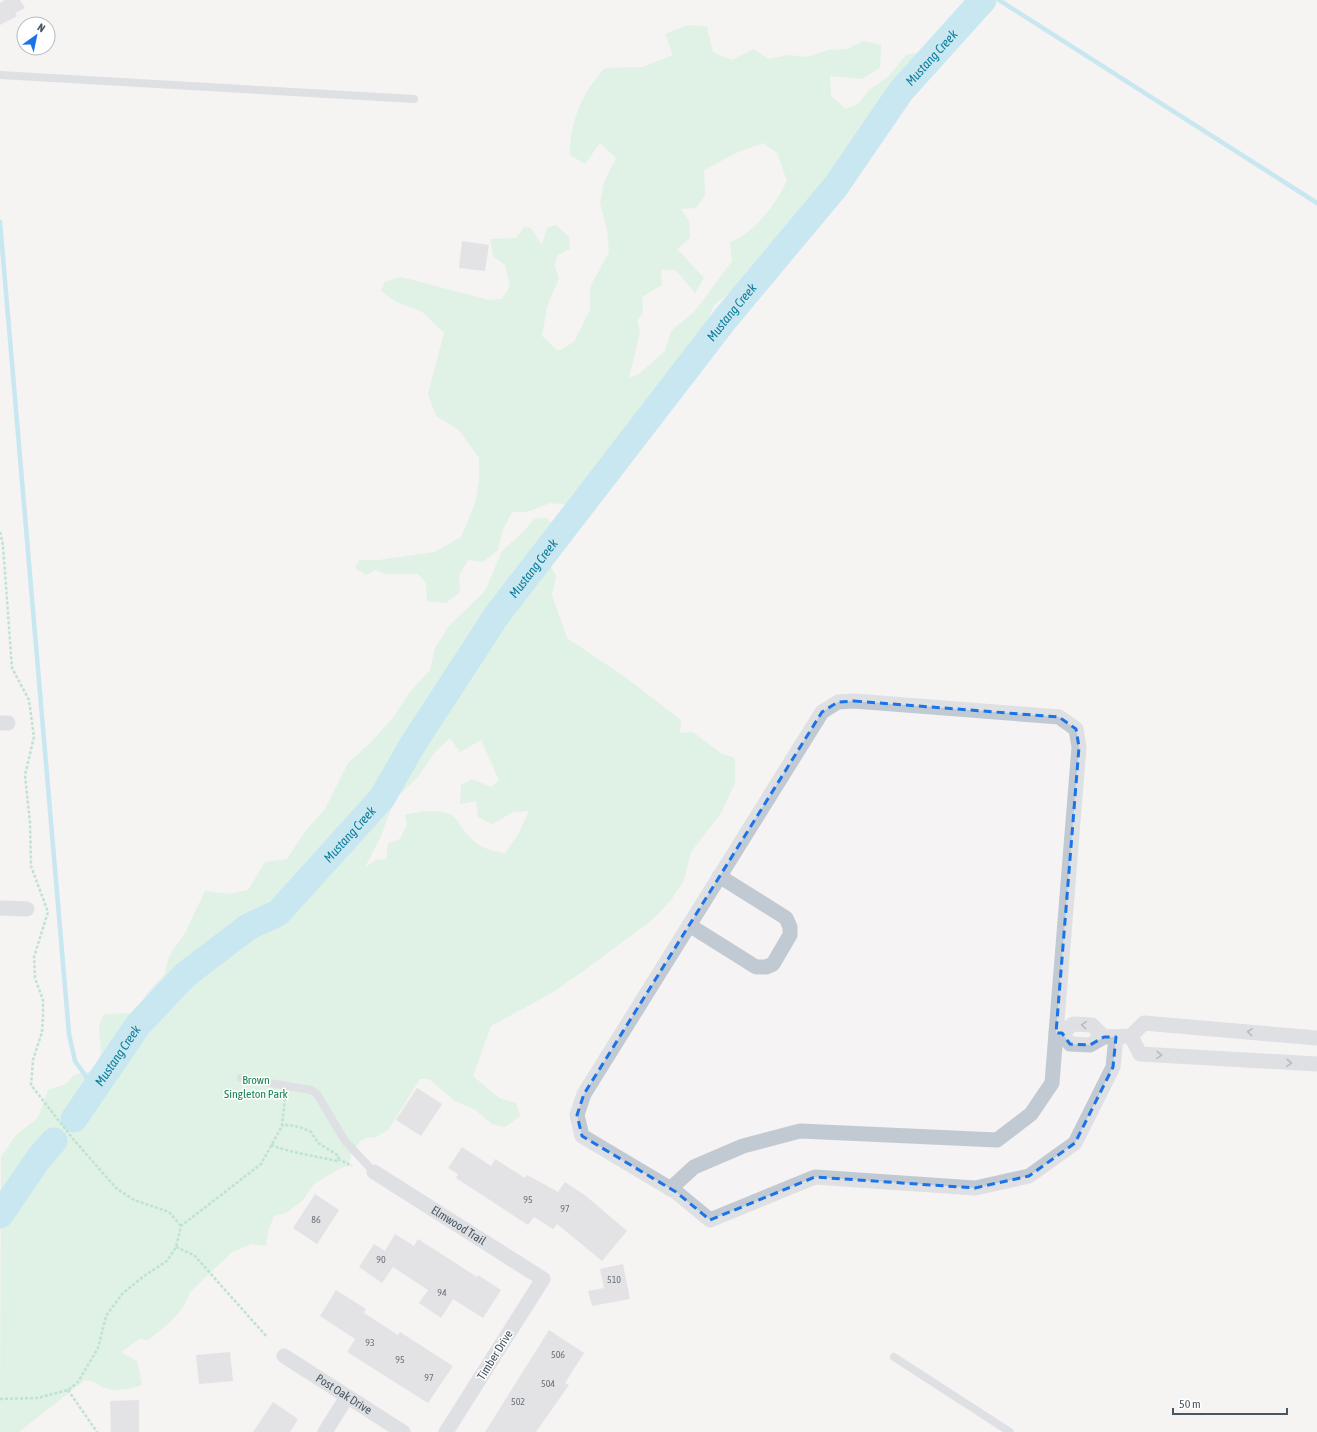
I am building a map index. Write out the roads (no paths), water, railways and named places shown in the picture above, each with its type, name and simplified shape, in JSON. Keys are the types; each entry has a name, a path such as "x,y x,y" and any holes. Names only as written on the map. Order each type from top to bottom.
{"street":[{"path":"670,1188 694,1167 743,1146 800,1131 997,1140 1031,1114 1052,1083 1059,1033 1079,747 1076,729 1059,717 854,700 838,702 822,712 584,1094 577,1115 582,1136 670,1188 710,1220 815,1177 975,1188 1029,1176 1075,1143 1113,1066 1117,1036"},
{"path":"689,925 756,967 766,968 773,964 790,935 790,927 786,918 720,876"},
{"path":"0,908 27,910"},
{"path":"1059,1033 1073,1024 1092,1025 1117,1036 1140,1054 1317,1064"},
{"path":"1059,1033 1070,1044 1090,1045 1117,1036 1144,1024 1317,1038"},
{"name":"Elmwood Trail","path":"374,1172 543,1278"},
{"name":"Timber Drive","path":"446,1432 543,1278"},
{"name":"Post Oak Drive","path":"284,1356 347,1398 403,1432"},
{"path":"325,1432 347,1398"}],"lane":[{"path":"0,75 414,99"},
{"path":"241,1078 311,1090 317,1094 345,1141 374,1172"},
{"path":"894,1357 1010,1432"}],"waterway":[{"name":"Mustang Creek","path":"74,1119 138,1025 185,975 248,927 278,913 382,798 413,744 497,615 725,319 836,186 901,91 983,0"},
{"path":"999,0 1317,203"},
{"path":"0,222 69,1034 75,1061 94,1088"},
{"name":"Mustang Creek","path":"0,1215 39,1158 54,1141"}],"park label":[{"name":"Brown Singleton Park","path":"256,1087"}]}
